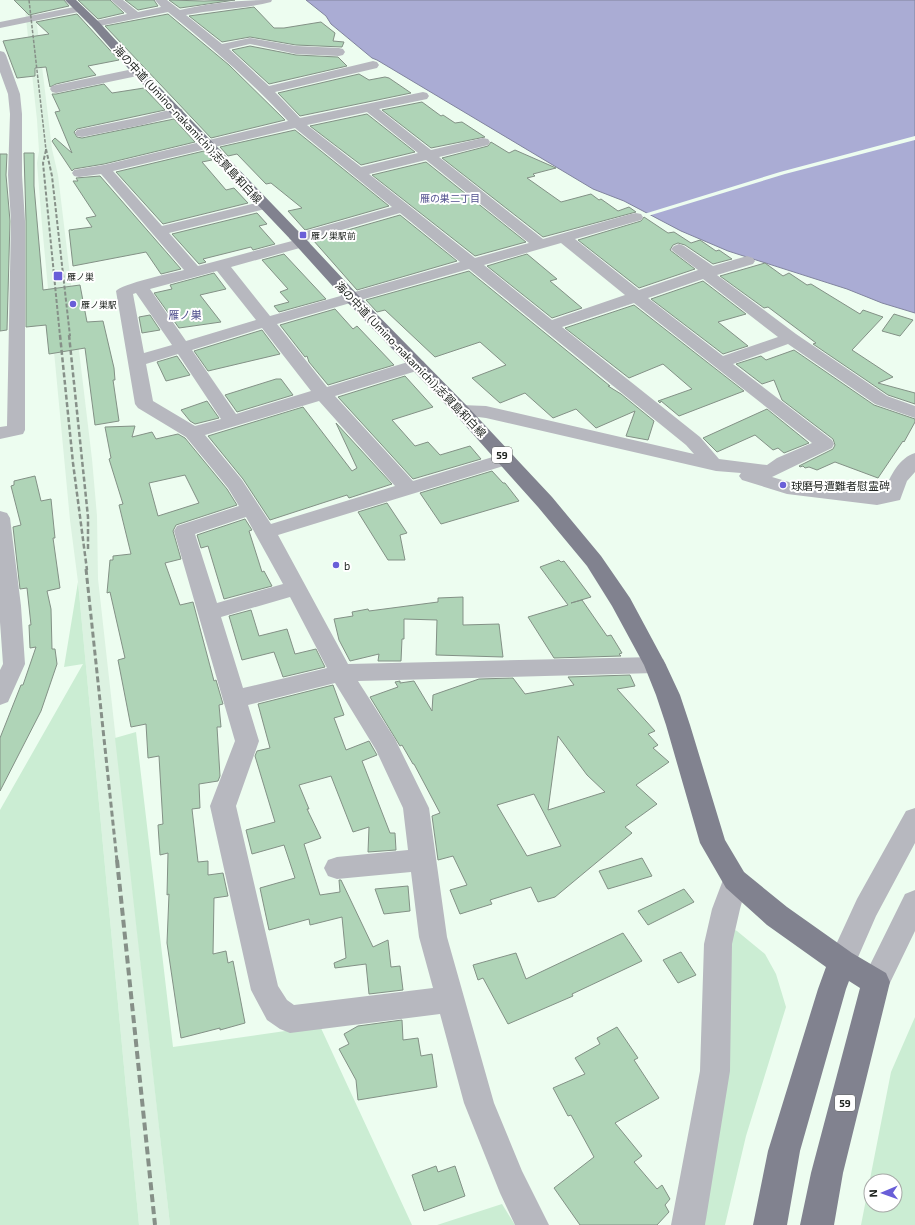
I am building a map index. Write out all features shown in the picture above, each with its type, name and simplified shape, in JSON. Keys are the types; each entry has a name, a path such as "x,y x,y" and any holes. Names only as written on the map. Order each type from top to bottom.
{"main road":[{"name":"海の中道 (Umino-nakamichi);志賀島和白線","path":"74,5 95,24 206,144 264,205 300,240 353,299 461,410 549,507 594,561 622,603 655,665 668,694 713,843 735,880 777,916 842,962 876,982"},
{"path":"770,1225 784,1151 832,989 842,962"},
{"name":"59","path":"817,1225 827,1173 876,982"}],"street":[{"path":"116,0 135,15"},
{"path":"160,0 220,48 266,90 297,123 473,263 692,441 713,464 770,471 784,462 825,444 722,362 635,296 563,237"},
{"path":"95,24 135,15 240,6 267,0"},
{"path":"0,25 74,5"},
{"path":"220,48 250,41 296,50 339,52"},
{"path":"0,55 3,74 14,94 16,114 16,175 8,269 8,297 16,430 0,433"},
{"path":"266,90 373,65"},
{"path":"56,89 138,72"},
{"path":"79,173 104,169 297,123 423,96"},
{"path":"370,108 539,244"},
{"path":"83,135 177,112"},
{"path":"358,172 483,142"},
{"path":"0,159 15,157"},
{"path":"104,169 194,271"},
{"path":"0,177 16,175"},
{"path":"159,231 264,205"},
{"path":"403,208 220,264 124,291 144,404 193,433 235,484 266,532 342,673 386,746 416,808 433,937 450,999 480,1103 511,1182 532,1225"},
{"path":"137,361 266,322 353,299 636,216"},
{"path":"679,249 790,338 881,400 915,412"},
{"path":"550,326 635,296 747,261"},
{"path":"220,264 323,394 409,489"},
{"path":"140,286 232,421"},
{"path":"722,362 790,338"},
{"path":"193,433 417,365"},
{"path":"461,410 486,412 713,464 787,488 877,500 893,496 898,480 915,459"},
{"path":"266,532 506,459"},
{"path":"251,509 184,531 247,741 223,806 265,990 277,1010 290,1018 450,999"},
{"path":"0,518 5,607 14,664 0,696"},
{"path":"209,613 296,588"},
{"path":"235,699 342,673 655,665"},
{"path":"842,962 856,926 915,819"},
{"path":"337,868 423,860"},
{"path":"688,1225 715,1071 718,944 726,909 735,880"},
{"path":"876,982 915,902"}],"shaded area":[{"path":"24,0 34,0 52,149 58,175 92,459 97,516 98,579 170,1225 139,1225 78,582 70,520 42,225 37,163 39,151 37,120"},
{"path":"78,582 139,1225 0,1225 0,810 83,664 64,667"},
{"path":"136,732 173,1047 320,1026 412,1225 170,1225 115,738"},
{"path":"729,927 737,931 765,954 776,974 786,1007 746,1136 725,1225 705,1225"},
{"path":"915,1017 915,1225 861,1225 863,1213 903,1213 903,1173 871,1173 891,1072"},
{"path":"502,1204 515,1225 437,1225"}],"water":[{"path":"306,0 915,0 915,313 882,303 847,289 728,251 681,231 624,201 593,189 372,58 331,24 326,16"}],"pier":[{"path":"915,136 915,140 785,174 648,216 644,214 780,172"}],"building":[{"path":"14,0 64,0 69,6 29,15"},
{"path":"78,0 110,0 124,13 98,19"},
{"path":"125,0 154,0 158,6 138,10"},
{"path":"169,0 204,1 235,0 180,8"},
{"path":"254,7 274,28 284,28 321,22 335,33 333,41 344,42 342,47 296,45 250,37 222,42 189,16"},
{"path":"77,14 119,60 88,66 96,75 56,84 50,87 46,67 35,68 35,76 17,78 3,41 49,34 36,22"},
{"path":"168,14 229,65 285,120 211,138 105,26"},
{"path":"250,46 296,55 338,57 347,66 269,84 232,50"},
{"path":"359,74 369,80 385,77 389,78 411,93 300,116 278,93"},
{"path":"104,84 112,93 144,88 165,110 77,129 74,132 77,137 82,138 174,119 195,142 104,164 74,169 72,171 52,141 55,138 72,153 55,112 60,111 52,94"},
{"path":"422,102 441,116 443,115 455,123 462,122 485,137 431,148 382,110"},
{"path":"367,114 415,152 361,165 310,126"},
{"path":"295,130 389,206 305,230 288,211 302,208 271,183 266,184 237,154 228,156 220,147"},
{"path":"491,142 509,153 515,150 556,168 533,174 535,176 527,178 561,202 591,194 618,211 629,207 636,212 543,237 442,158 488,146"},
{"path":"204,151 212,160 202,162 226,190 234,188 248,203 163,224 116,172"},
{"path":"24,153 34,153 34,186 43,290 80,285 87,322 103,321 114,368 115,380 113,380 119,421 95,425 85,348 49,354 46,325 26,327 26,221"},
{"path":"0,154 7,154 6,175 10,221 7,330 0,331"},
{"path":"426,162 526,242 475,256 372,175"},
{"path":"100,176 181,269 161,274 146,252 73,266 69,230 92,227 86,218 96,216 73,181 78,181 76,178"},
{"path":"257,213 267,224 259,226 275,244 253,250 251,247 203,259 206,262 199,264 172,234"},
{"path":"400,215 457,261 357,290 313,240"},
{"path":"644,217 668,233 674,232 691,243 700,240 716,251 719,250 732,259 713,264 685,245 678,243 673,245 670,250 695,269 639,288 578,240 641,221"},
{"path":"284,254 326,299 279,312 274,306 289,302 280,292 288,289 262,260"},
{"path":"527,254 557,279 550,281 582,308 552,318 487,266"},
{"path":"765,263 783,276 789,273 807,285 811,284 860,314 863,310 883,317 852,350 893,377 878,383 915,393 915,404 888,395 813,344 816,343 768,307 764,308 720,276"},
{"path":"469,271 610,386 608,386 621,394 654,421 648,440 626,436 635,411 596,428 576,409 553,418 525,393 500,403 472,378 506,365 480,342 435,357 385,310 377,312 366,300"},
{"path":"214,273 226,289 200,295 221,322 179,328 154,293 172,289 170,285"},
{"path":"703,281 746,314 718,322 748,346 723,354 651,299"},
{"path":"634,305 744,391 679,416 661,401 660,403 658,401 692,389 663,364 629,378 565,328"},
{"path":"335,309 353,329 357,326 394,365 328,385 309,362 307,356 305,357 280,325"},
{"path":"894,314 913,320 900,336 882,331"},
{"path":"150,315 160,330 142,333 139,317"},
{"path":"262,330 280,354 208,371 194,351"},
{"path":"794,350 874,405 915,419 915,422 904,442 903,441 878,478 835,462 817,470 809,467 800,467 799,466 833,449 835,445 833,439 782,400 774,380 762,384 736,364 761,356 766,360"},
{"path":"177,356 190,375 166,381 157,362"},
{"path":"405,376 433,407 392,420 415,446 428,442 440,455 470,446 481,459 413,479 338,397"},
{"path":"276,379 281,379 293,395 237,412 225,395"},
{"path":"207,401 219,418 195,424 190,421 181,410"},
{"path":"303,407 352,471 357,468 336,423 392,484 349,498 347,495 270,520 243,479 208,436"},
{"path":"767,409 809,443 784,453 778,448 773,450 755,435 717,452 703,438"},
{"path":"135,426 132,437 152,432 156,439 178,434 185,438 227,489 237,505 176,525 173,531 181,559 165,563 180,605 193,602 214,681 216,680 223,704 219,705 221,727 217,727 220,776 218,781 199,784 200,808 192,809 198,862 208,861 208,875 223,873 228,896 214,898 213,954 226,951 228,963 233,961 245,1023 181,1038 167,943 169,894 167,895 168,853 160,855 158,825 163,824 159,756 148,758 146,724 131,727 118,660 125,658 110,592 107,593 110,560 113,560 113,556 131,554 119,505 123,504 109,459 111,458 105,427","holes":["185,475 199,503 158,516 149,483"]},
{"path":"492,471 503,483 505,483 519,501 441,524 420,493"},
{"path":"35,476 41,501 51,499 55,538 53,538 60,588 47,591 51,609 52,649 55,649 57,664 41,711 0,791 0,738 21,685 23,685 36,647 30,648 29,625 31,625 27,588 20,589 13,527 21,525 11,486 14,485 14,481"},
{"path":"387,503 407,533 400,535 405,560 388,560 358,512"},
{"path":"245,519 252,530 249,531 262,572 264,571 272,586 224,599 208,546 201,548 197,535"},
{"path":"559,560 561,562 564,561 591,597 571,603 582,600 607,636 611,635 622,653 619,654 621,656 554,658 528,617 568,605 540,567"},
{"path":"463,597 463,625 499,624 503,657 436,655 437,620 404,619 404,639 402,639 401,661 378,661 379,654 350,661 339,640 334,619 353,616 352,612 438,602 438,598"},
{"path":"251,610 259,636 287,629 295,654 316,649 325,667 283,677 274,652 242,660 229,616"},
{"path":"630,675 635,686 617,689 655,731 648,734 658,745 653,748 669,762 636,785 657,804 625,827 632,833 555,897 538,902 531,887 490,900 492,904 460,914 450,890 467,885 453,856 438,860 432,816 440,813 414,764 402,745 400,746 370,697 398,687 395,682 400,681 400,683 414,681 432,711 433,695 479,679 513,678 525,694 574,685 568,677","holes":["558,736 587,775 605,792 548,810","534,794 561,846 527,856 497,805"]},
{"path":"333,685 344,715 334,718 346,750 369,741 377,755 362,761 390,833 395,833 396,850 368,852 369,827 353,832 331,776 299,785 309,809 307,809 321,838 304,844 320,895 340,892 339,880 341,880 373,947 388,940 391,967 400,966 403,990 369,994 366,964 335,968 334,963 346,958 342,917 310,925 309,919 269,930 260,888 295,878 284,845 252,854 246,830 275,822 255,756 257,751 270,748 258,704"},
{"path":"642,858 652,876 608,889 599,871"},
{"path":"408,886 410,911 384,914 375,889"},
{"path":"684,889 694,902 648,925 638,911"},
{"path":"623,933 642,961 572,994 573,996 508,1024 483,978 478,980 473,965 516,953 526,979"},
{"path":"681,952 696,975 678,983 663,960"},
{"path":"402,1020 403,1040 418,1038 421,1056 432,1054 437,1087 358,1100 356,1080 339,1049 349,1044 344,1034 358,1026"},
{"path":"617,1027 638,1058 634,1060 659,1098 615,1123 642,1156 634,1162 657,1189 662,1185 670,1199 665,1205 669,1212 657,1225 580,1225 554,1188 594,1157 571,1115 568,1116 553,1088 585,1074 575,1058 600,1044 597,1038"},
{"path":"436,1166 438,1172 455,1166 465,1196 424,1211 412,1175"}],"railway":[{"path":"29,0 46,150 43,163 60,336"},
{"path":"46,149 52,176 70,336"},
{"path":"60,335 73,463 87,570"},
{"path":"69,335 88,517 88,549"},
{"path":"86,569 117,861"},
{"path":"117,860 155,1225"}],"place":[{"name":"雁ノ巣駅前","path":"303,235"},
{"name":"雁ノ巣","path":"58,276"},
{"name":"雁ノ巣駅","path":"73,304"},
{"name":"球磨号遭難者慰霊碑","path":"783,485"},
{"name":"b","path":"336,565"}],"district":[{"name":"雁の巣二丁目","path":"450,198"},
{"name":"雁ノ巣","path":"185,314"}]}
